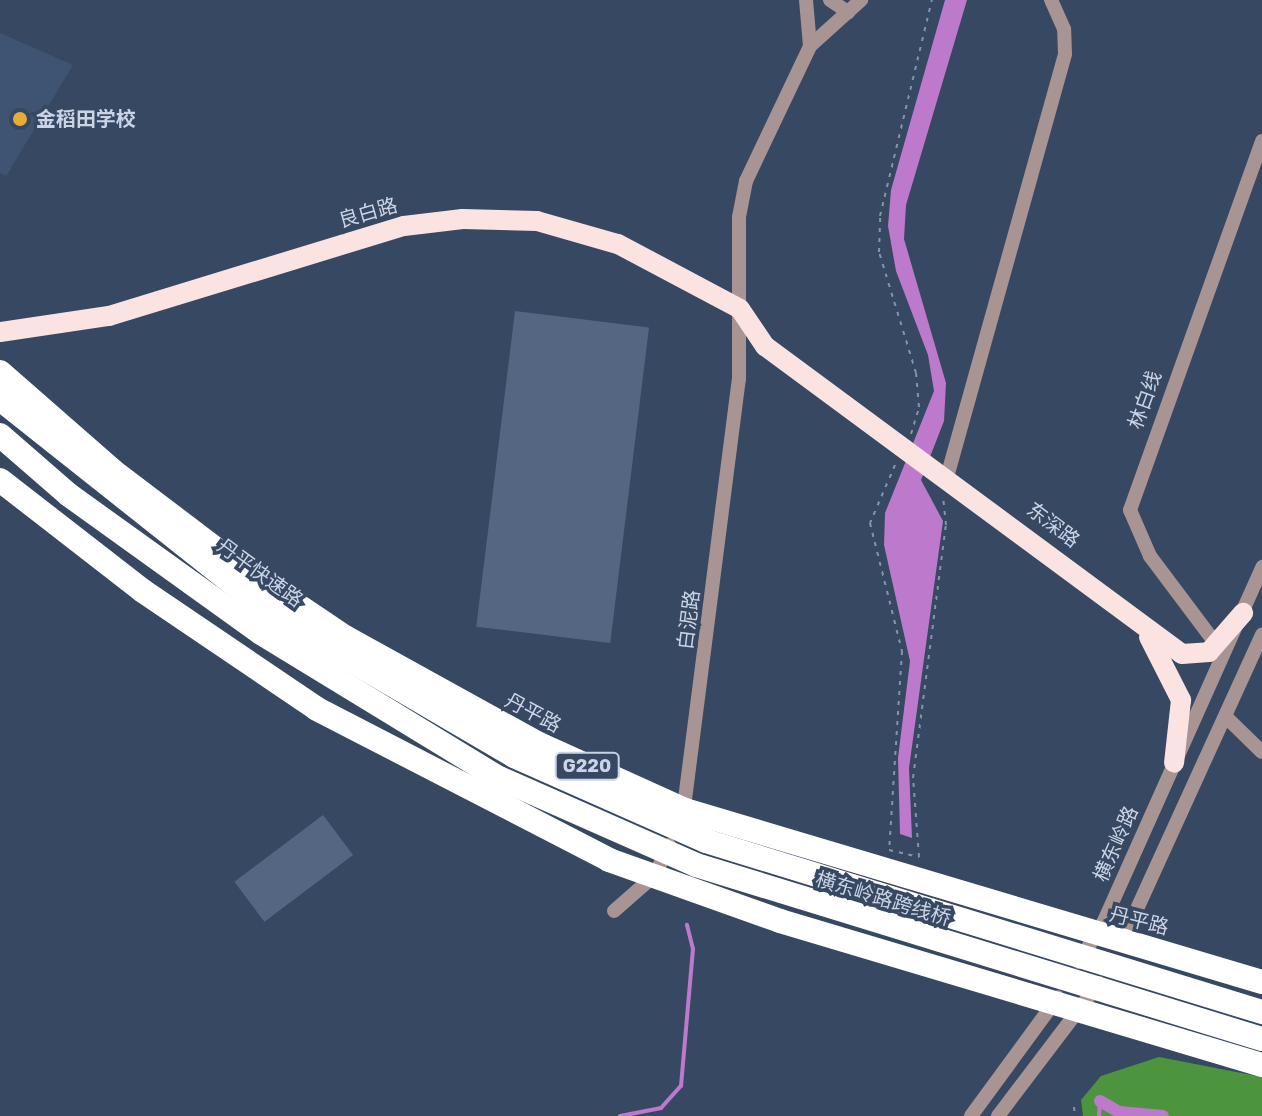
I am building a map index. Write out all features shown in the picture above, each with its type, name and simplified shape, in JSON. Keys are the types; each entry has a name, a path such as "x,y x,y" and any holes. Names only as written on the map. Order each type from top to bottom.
{"highway":[{"name":"丹平路","path":"0,372 179,521 345,637 539,744 685,810 1095,935 1262,982"},
{"name":"丹平快速路","path":"0,399 96,479 273,615 514,756"},
{"path":"0,435 69,495 143,591"},
{"path":"96,479 179,521"},
{"path":"0,480 143,591 317,709 403,757 609,860 780,921 1262,1065"},
{"name":"横东岭路跨线桥","path":"69,495 261,633 499,778 696,865 1262,1039"},
{"name":"横东岭路跨线桥","path":"514,756 706,841 1262,1012"}],"main road":[{"name":"良白路","path":"0,332 109,316 404,226 463,219 537,221 618,244 740,309"},
{"path":"740,309 765,346 905,448"},
{"name":"东深路","path":"905,448 1182,654 1196,656 1220,650"},
{"path":"1220,650 1243,613"},
{"name":"东深路","path":"1143,627 1178,683 1182,714 1174,763"}],"street":[{"path":"806,0 810,46"},
{"path":"830,0 848,12"},
{"name":"白泥路","path":"614,911 655,875 685,810 739,379 739,217 746,181 777,105 810,46 861,0"},
{"path":"939,471 1065,54 1060,17 1051,0"},
{"path":"1060,17 1065,0"},
{"name":"林白线","path":"1220,650 1150,556 1130,510 1262,141"},
{"path":"1243,613 1262,567"},
{"path":"998,1116 1083,1012 1122,942 1262,635"},
{"name":"横东岭路","path":"971,1116 1054,1003 1095,935 1174,763 1220,650"},
{"path":"1226,717 1262,752"}],"path":[{"path":"932,0 880,216 879,252 916,373 919,407 905,448 878,500 870,543 902,651 889,850 919,857 913,778 946,525 939,471"},
{"path":"1074,1107 1075,1116"}],"shaded area":[{"path":"945,0 967,0 906,205 904,239 946,383 944,421 921,480 943,521 909,768 912,838 900,834 898,758 910,661 884,545 885,513 934,391 928,355 896,271 888,226 891,190"},
{"name":"金稻田学校","path":"0,33 73,65 6,176 0,173"}],"green space":[{"path":"1159,1057 1262,1077 1262,1116 1083,1116 1081,1100 1101,1076"}],"building":[{"path":"515,311 649,327 610,643 476,627"},
{"path":"323,815 353,855 264,922 234,882"}],"waterway":[{"path":"620,1116 661,1108 681,1086 693,949 687,925"},
{"path":"1099,1116 1100,1101"},
{"path":"1100,1101 1119,1112 1163,1116"}],"place":[{"name":"金稻田学校","path":"20,119"}]}
